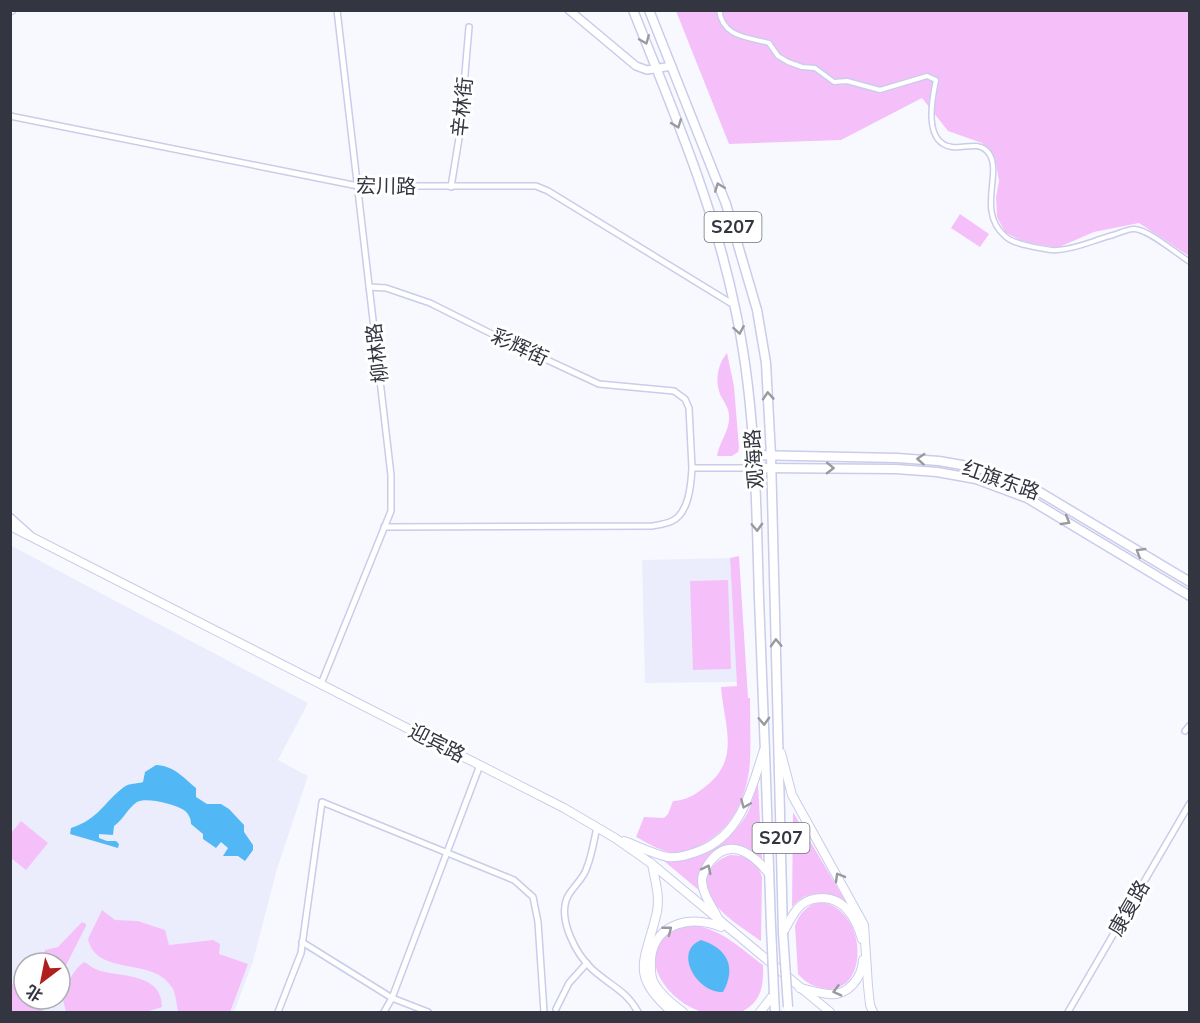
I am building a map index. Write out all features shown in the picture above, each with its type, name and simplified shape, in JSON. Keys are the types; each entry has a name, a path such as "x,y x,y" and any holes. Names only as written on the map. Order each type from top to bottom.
{"main road":[{"name":"观海路","path":"633,10 709,209 735,306 748,384 755,468 775,1012"},
{"name":"观海路","path":"649,10 726,204 754,300 765,363 771,454"},
{"name":"S207","path":"771,454 771,467"},
{"name":"红旗东路","path":"754,455 897,458 939,461 979,468 1042,493 1190,582"},
{"name":"观海路","path":"771,467 779,743"},
{"name":"红旗东路","path":"755,468 897,469 937,472 976,479 1027,498 1190,596"},
{"path":"10,518 29,535"},
{"name":"迎宾路","path":"10,525 597,827 652,864 830,1012"},
{"name":"S207","path":"779,743 783,933"},
{"path":"779,743 792,795 864,925 868,986 873,1012"},
{"path":"615,838 664,856 687,856 706,849 732,827 742,811 765,749"},
{"path":"720,922 704,891 702,880 703,872 713,858 721,852 737,849 756,857 769,874"},
{"path":"652,864 659,898 657,915 644,953 643,965 647,984 656,998 672,1012"},
{"path":"788,1010 783,933 799,907 813,899 832,899 846,907 855,920 862,941 862,969 857,980 842,992 830,995 798,987"},
{"path":"682,1012 662,994 652,980 652,953 657,939 675,925 686,921 713,923 733,932"},
{"path":"760,1012 774,994"}],"street":[{"name":"柳林路","path":"321,684 391,511 391,475 337,10"},
{"path":"569,10 636,66 647,70 672,66"},
{"path":"719,10 726,28 736,36 769,43 778,56 788,62 802,67 815,68 834,81 857,83 880,90 927,76 936,80 930,117 934,130 940,142 952,147 980,146 988,152 992,160 990,203 993,219 998,230 1007,239 1055,251 1079,247 1135,229 1146,232 1190,262"},
{"name":"辛林街","path":"451,187 460,132 469,27"},
{"name":"宏川路","path":"10,116 358,186 537,186 735,306"},
{"name":"彩辉街","path":"369,287 386,288 430,303 599,384 674,391 685,399 688,408 693,468"},
{"path":"384,527 652,526 672,521 683,510 693,468 755,468"},
{"path":"1185,731 1190,724"},
{"path":"384,1012 392,998 480,765"},
{"path":"278,1012 301,953 322,802 514,880 533,897 538,922 544,1011 553,1008 558,1011 569,983 587,963"},
{"name":"康复路","path":"1068,1012 1190,803"},
{"path":"597,827 587,870 567,898 564,913 569,932 580,955 632,1001 638,1012"},
{"path":"302,942 392,998 428,1012"}],"shaded area":[{"path":"676,11 1189,11 1189,256 1139,223 1094,232 1057,248 1021,241 1005,232 997,217 996,197 999,181 995,158 982,143 948,131 922,98 841,140 729,144"},
{"path":"960,214 989,234 980,247 951,228"},
{"path":"727,353 734,386 739,448 738,452 732,456 717,456 729,420 717,380 719,369"},
{"path":"10,545 308,703 278,760 308,776 277,869 253,961 234,1012 11,1012"},
{"path":"739,556 748,698 750,698 750,762 745,789 735,813 719,833 709,841 680,852 665,851 636,837 644,817 664,818 673,801 687,798 706,786 717,776 727,753 727,728 721,687 737,686 730,558"},
{"path":"730,558 737,682 645,683 642,560"},
{"path":"728,580 731,669 693,670 690,581"},
{"path":"758,783 762,859 751,851 739,848 728,847 718,851 709,857 703,866 700,878 701,892 658,856 687,858 715,847 744,819"},
{"path":"793,812 847,904 833,897 818,894 804,897 792,907"},
{"path":"21,821 48,843 26,870 11,858 11,833"},
{"path":"730,855 750,860 758,867 762,877 761,941 722,912 708,893 706,882 709,872 718,861"},
{"path":"819,902 835,907 847,919 855,934 858,951 856,967 849,980 838,988 815,986 798,974 795,926 804,911"},
{"path":"102,910 115,920 138,921 165,930 169,945 213,940 220,944 219,954 248,964 230,1012 178,1012 173,989 164,979 153,972 114,963 93,951 88,939"},
{"path":"82,922 86,924 72,953 72,951 45,951 58,947"},
{"path":"691,925 721,934 763,965 760,993 748,1008 741,1012 699,1011 684,1003 661,979 656,966 655,953 660,941 672,931"},
{"path":"84,962 99,970 130,976 149,983 156,988 162,1007 146,1012 66,1012 72,1011 72,975"},
{"path":"12,986 12,1011 42,1012 11,1012"}],"water":[{"path":"156,765 168,767 178,773 196,788 196,797 207,804 221,804 244,825 244,832 253,845 253,850 245,861 238,856 223,856 228,848 221,842 216,848 203,839 203,834 191,824 189,815 184,810 153,801 137,802 114,826 113,835 99,834 99,838 116,841 119,844 118,848 70,834 71,828 95,815 124,787 143,782 145,772"},
{"path":"701,940 717,948 727,960 729,974 723,992 714,991 705,986 697,980 692,971 689,953 693,946"}]}
